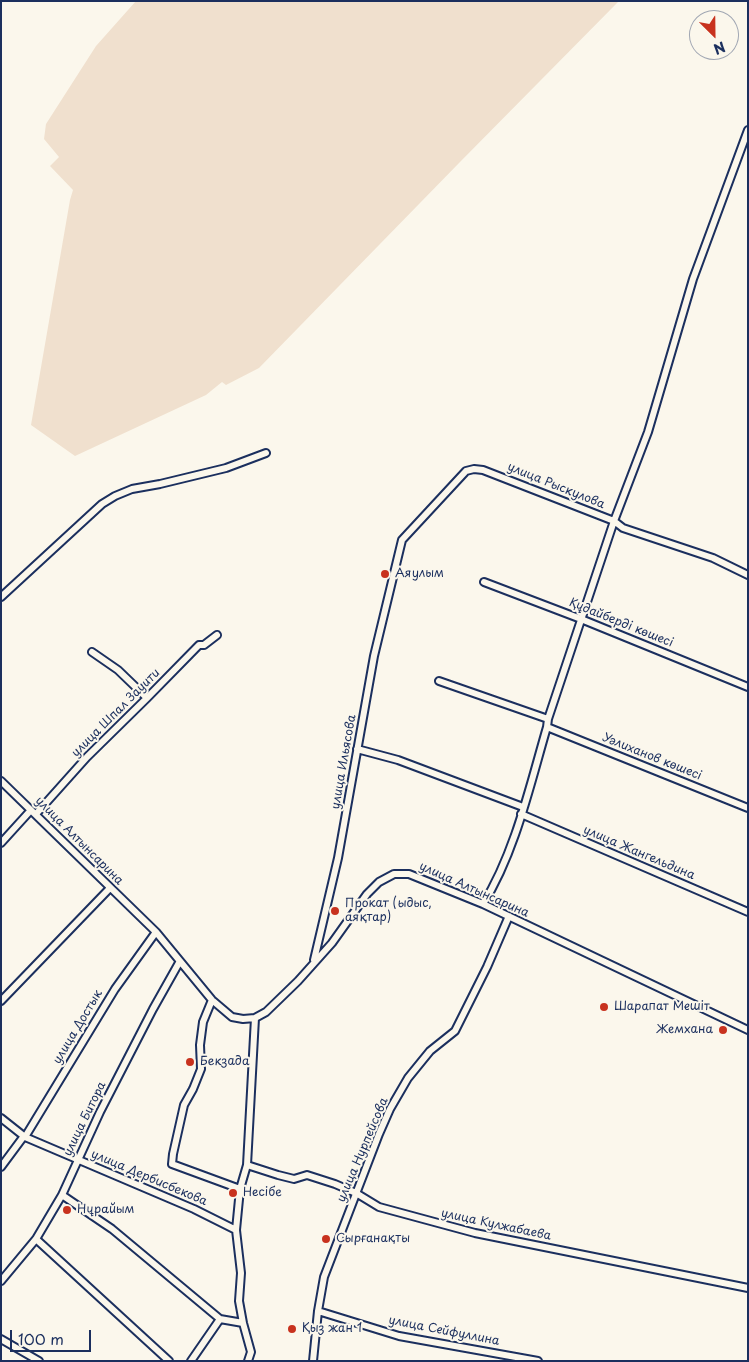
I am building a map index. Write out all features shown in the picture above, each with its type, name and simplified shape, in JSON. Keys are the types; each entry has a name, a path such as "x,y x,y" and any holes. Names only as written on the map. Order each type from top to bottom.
{"street":[{"path":"483,904 494,886 522,811 548,719 581,619 614,522 648,432 692,278 748,130"},
{"path":"1,598 102,504 115,496 132,490 226,468 266,453"},
{"name":"улица Рыскулова","path":"396,565 402,540 466,471 474,469 483,470 502,477 614,522 623,528 714,558 748,575"},
{"name":"улица Ильясова","path":"314,963 338,858 374,656 396,565"},
{"name":"Құдайберді көшесі","path":"484,582 748,686"},
{"name":"улица Шпал Зауити","path":"1,843 199,644 204,645 217,635"},
{"path":"92,652 118,670 147,698"},
{"path":"439,681 548,719"},
{"name":"Уәлиханов көшесі","path":"547,727 748,808"},
{"name":"улица Жангельдина","path":"358,749 398,760 522,811 748,912"},
{"name":"улица Алтынсарина","path":"1,781 156,932 212,1000 232,1017 243,1020 255,1018 266,1012 298,981 332,943 367,894 379,882 394,874 409,874 483,904 748,1030"},
{"path":"1,1000 110,888"},
{"name":"улица Нурпейсова","path":"313,1361 318,1311 324,1277 390,1109 408,1078 430,1051 455,1031 487,967 509,916"},
{"name":"улица Достык","path":"1,1167 24,1137 115,989 156,932"},
{"name":"улица Битора","path":"1,1281 36,1239 62,1195 100,1112 180,961"},
{"path":"212,1000 203,1022 200,1045 201,1068 194,1089 184,1105 172,1164 240,1189"},
{"path":"248,1361 251,1352 239,1301 241,1273 236,1230 240,1189 247,1165 255,1018"},
{"name":"улица Дербисбекова","path":"1,1118 24,1137 194,1209 236,1230"},
{"name":"улица Кулжабаева","path":"247,1165 294,1179 307,1175 356,1193 379,1207 475,1233 748,1288"},
{"path":"62,1195 112,1229 220,1318 243,1323"},
{"path":"36,1239 169,1361"},
{"name":"улица Сейфуллина","path":"318,1311 399,1336 538,1361"},
{"path":"191,1361 220,1318"},
{"path":"1,1339 39,1361"}],"shaded area":[{"path":"136,1 619,1 259,368 226,385 222,382 206,395 75,456 31,425 73,190 50,166 59,157 44,139 46,124 96,46"}],"place":[{"name":"Аяулым","path":"385,574"},
{"name":"Прокат (ыдыс, аяқтар)","path":"335,911"},
{"name":"Шарапат Мешіт","path":"604,1007"},
{"name":"Жемхана","path":"723,1030"},
{"name":"Бекзада","path":"190,1062"},
{"name":"Несібе","path":"233,1193"},
{"name":"Нұрайым","path":"67,1210"},
{"name":"Сырғанақты","path":"326,1239"},
{"name":"Қыз жан 1","path":"292,1329"}]}
